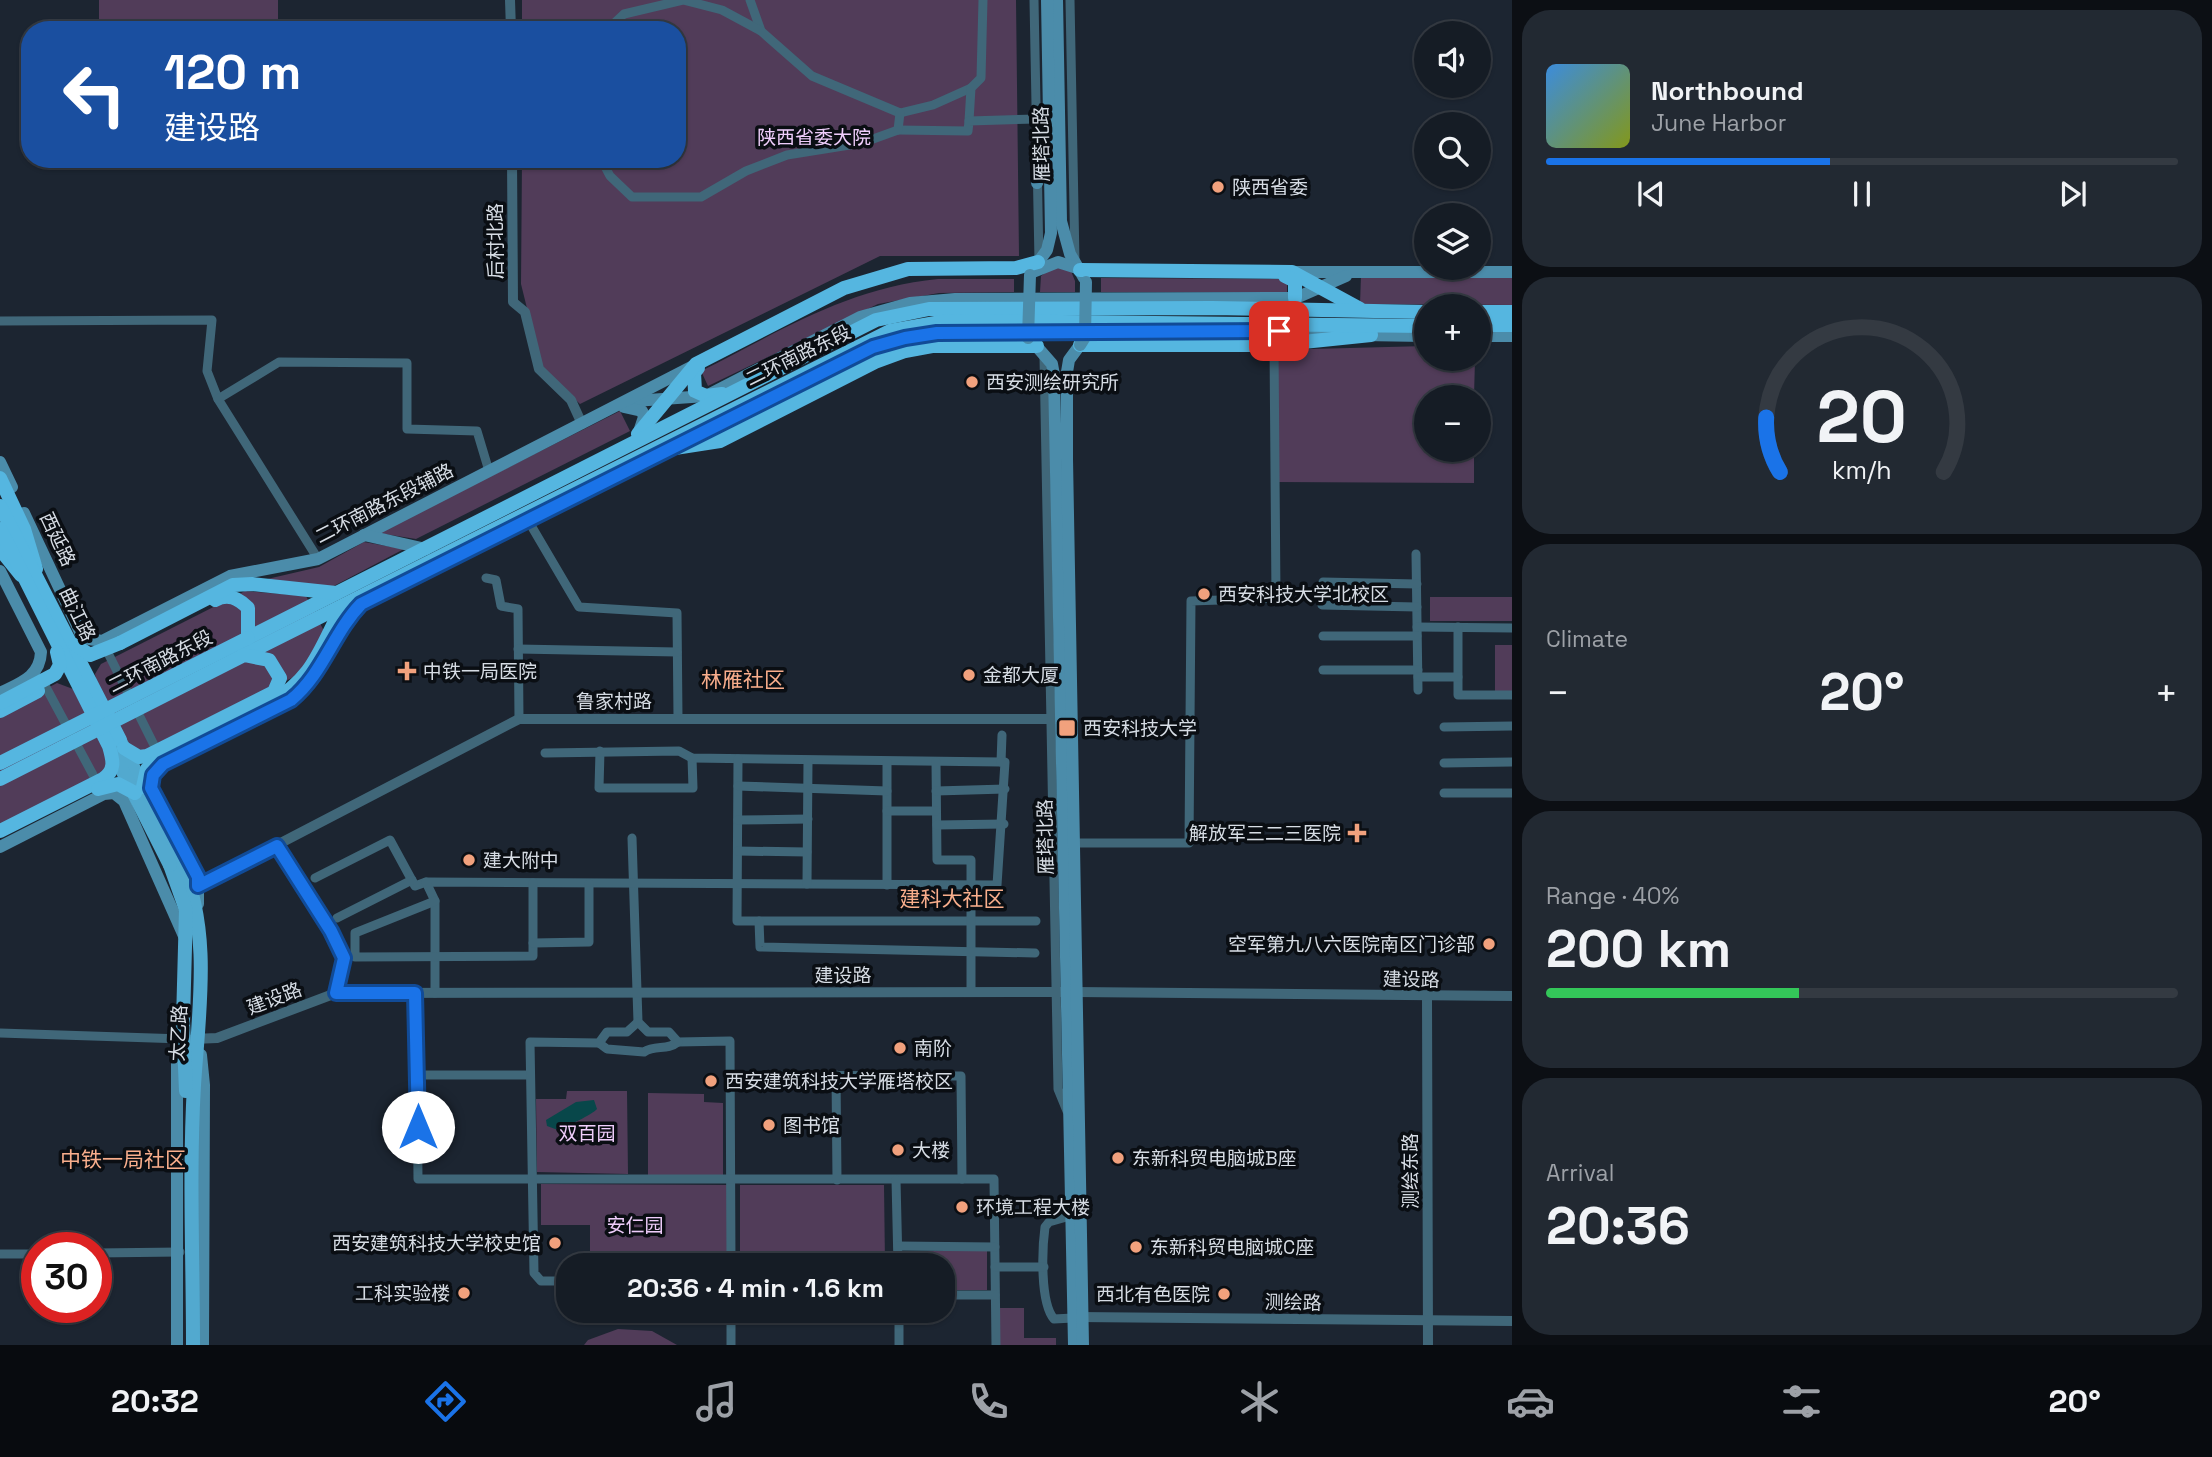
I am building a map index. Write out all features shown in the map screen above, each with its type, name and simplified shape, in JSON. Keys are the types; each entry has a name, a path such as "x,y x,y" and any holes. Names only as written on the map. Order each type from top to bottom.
{"highway":[{"path":"639,433 696,364 867,279 908,269 1034,268"},
{"path":"718,394 695,391 694,373 698,368 855,290 922,274 1034,268"},
{"path":"1080,271 1292,272 1364,311"},
{"path":"1080,271 1100,276 1289,276 1295,281 1295,298"},
{"path":"606,456 618,444 639,433 876,320 929,309 1414,312"},
{"path":"1491,312 1512,312"},
{"name":"二环南路东段","path":"0,763 248,638 340,600 374,590 646,452 714,424 890,331 915,325 976,321 1414,326"},
{"path":"1491,326 1512,325"},
{"path":"1080,345 1274,345 1371,335"},
{"path":"714,424 721,435 865,360 891,350 929,341 1015,341 1035,344"},
{"path":"646,452 720,441 875,362 905,351 932,346 1035,344"},
{"path":"0,839 110,783 138,792 150,764 292,691 304,679 340,600 426,549 606,456 718,394"},
{"path":"0,478 24,529 32,579"},
{"name":"曲江路","path":"0,506 32,579"},
{"name":"曲江路","path":"0,529 68,637 118,745"},
{"path":"0,548 32,579"},
{"path":"68,637 83,653 99,652 233,585 252,584 340,600"},
{"path":"88,677 95,664 223,596 239,599 248,607 248,638"},
{"name":"二环南路东段","path":"0,779 244,655 340,600"},
{"path":"0,703 55,674 68,637"},
{"name":"曲江路","path":"68,637 82,691 118,745"},
{"path":"0,831 110,774 118,745 139,757 147,756 274,692 280,678 270,660 244,655"},
{"path":"0,710 56,681 64,681 82,691"}],"main road":[{"name":"雁塔北路","path":"1034,268 1047,250 1051,233 1048,0"},
{"name":"雁塔北路","path":"1057,0 1061,221 1063,236 1080,271 1085,337 1069,360 1067,372 1061,719 1074,843 1066,992 1078,1317 1074,1345"},
{"path":"1037,183 1049,150"},
{"path":"1035,344 1034,268 1058,262 1080,271"},
{"path":"1292,272 1512,272"},
{"path":"1274,310 1318,287 1363,272"},
{"path":"622,404 718,394 845,324 910,303 955,299 1295,298"},
{"path":"361,604 529,522 676,447 714,424 723,422 860,353 921,335 1279,331 1414,336"},
{"path":"1491,336 1512,336"},
{"name":"雁塔北路","path":"1035,344 1052,364 1054,375 1070,1216 1078,1317 1083,1345"},
{"name":"二环南路东段辅路","path":"102,640 230,576 318,559 696,364"},
{"path":"622,404 642,411 644,417 639,433"},
{"name":"西延路","path":"0,462 68,637"},
{"path":"364,535 426,549"},
{"path":"0,571 41,652 36,671 29,678 0,693"},
{"path":"0,846 104,794 138,792 163,764 300,693 308,686 345,620 374,590"},
{"path":"68,637 102,640"},
{"name":"太乙路","path":"118,745 138,792 198,908 200,1038 194,1085 193,1345"},
{"path":"138,792 198,877 198,908"},
{"path":"138,792 185,937"},
{"name":"太乙路","path":"175,863 186,910 182,1252 185,1345"},
{"path":"200,1038 204,1085 203,1345"},
{"path":"177,1345 182,1252"}],"street":[{"path":"510,0 511,21"},
{"path":"617,21 624,14 683,0 722,10 761,31 812,76 900,113 933,105 971,88 981,78 983,0"},
{"path":"750,0 761,31"},
{"path":"1034,0 1037,183 1034,268"},
{"path":"1070,0 1080,271"},
{"path":"606,168 610,176 632,197 701,197 746,171 787,155 862,143 898,130 968,131 971,88"},
{"path":"898,130 900,113"},
{"path":"969,121 1036,119"},
{"name":"后村北路","path":"512,168 513,302 525,312 539,369 571,400 582,424"},
{"path":"0,321 212,320 207,371 218,399 318,559"},
{"path":"1074,843 1189,843 1191,601 1276,598 1274,345"},
{"path":"218,399 279,362 407,363 407,429 477,431 489,471"},
{"path":"529,522 579,607 677,613 678,718"},
{"path":"1416,554 1418,690"},
{"path":"486,578 496,580 501,606 518,609 519,719"},
{"path":"1323,582 1417,584"},
{"path":"1322,605 1417,607"},
{"path":"1458,627 1458,695 1512,695"},
{"path":"1323,635 1458,627 1512,628"},
{"path":"41,652 68,637"},
{"path":"102,640 163,764"},
{"path":"518,649 677,652"},
{"path":"1323,670 1458,677"},
{"path":"36,671 104,794"},
{"name":"鲁家村路","path":"198,886 519,719 1061,719"},
{"path":"1444,727 1512,726"},
{"path":"1001,762 1002,735"},
{"path":"600,751 599,788 693,788 692,758"},
{"path":"315,878 390,839 415,886 426,882 997,885 1004,824 1005,762 692,758 679,751 545,753"},
{"path":"738,759 737,921 1036,921"},
{"path":"807,884 808,761"},
{"path":"887,762 887,885"},
{"path":"936,762 937,860 971,860 971,992"},
{"path":"1444,763 1512,762"},
{"path":"738,786 887,791"},
{"path":"936,790 1005,789"},
{"path":"1444,793 1512,793"},
{"path":"887,811 936,811"},
{"path":"738,820 808,819"},
{"path":"937,825 1004,824"},
{"path":"632,838 638,1022 648,1032 669,1032 678,1042"},
{"path":"277,846 331,931 344,958 336,993"},
{"path":"738,852 807,852"},
{"path":"337,918 412,880"},
{"path":"426,882 435,901 435,993"},
{"path":"435,901 355,933 355,957 533,956 533,883"},
{"path":"533,943 589,942 589,884"},
{"path":"759,921 760,947 1035,953"},
{"name":"建设路","path":"183,1039 218,1038 336,993 1066,992 1512,996"},
{"path":"415,993 418,1179 994,1179 996,1345"},
{"name":"测绘东路","path":"1427,997 1428,1345"},
{"path":"599,1043 607,1032 627,1032 638,1022"},
{"path":"627,1032 627,1048"},
{"path":"648,1032 648,1049"},
{"path":"0,1033 183,1039"},
{"path":"556,1281 541,1281 534,1273 530,1042 599,1043 607,1049 627,1048 632,1052 670,1048 678,1042 730,1041 731,1253"},
{"path":"417,1075 530,1075"},
{"path":"730,1075 961,1076 962,1180"},
{"path":"836,1075 837,1180"},
{"path":"896,1180 898,1253"},
{"path":"1070,1216 1049,1222 1045,1227 1045,1301 1054,1319 1078,1317"},
{"path":"898,1246 995,1247"},
{"path":"112,1253 182,1252"},
{"path":"0,1254 21,1254"},
{"path":"995,1266 1044,1267"},
{"path":"955,1295 995,1294"},
{"name":"测绘路","path":"1078,1317 1512,1321"},
{"path":"731,1323 731,1345"},
{"path":"899,1323 899,1345"}],"green space":[{"path":"99,0 278,0 278,21 99,21"},
{"name":"陕西省委大院","path":"522,0 1016,0 1019,256 880,256 580,404 542,369 521,284 522,168 686,168 686,21 522,21"},
{"path":"1054,266 1071,271 1075,292 1040,292 1041,276"},
{"path":"1361,276 1414,276 1414,280 1491,280 1491,277 1512,277 1512,305 1491,305 1491,294 1414,294 1414,304 1360,304"},
{"path":"1101,278 1285,279 1287,292 1101,292"},
{"path":"938,279 1014,279 1014,292 939,293 878,304 708,386 701,371 815,313 874,292"},
{"path":"1414,346 1414,371 1475,371 1474,385 1414,385 1414,462 1474,462 1474,483 1275,482 1273,350"},
{"path":"620,411 630,431 416,539 378,533"},
{"path":"364,542 404,549 330,588 263,580 319,567"},
{"path":"245,591 306,596 325,633 301,673 147,754 131,749 97,685 95,674 101,664"},
{"path":"1430,597 1512,597 1512,621 1430,621"},
{"path":"1495,645 1512,645 1512,693 1495,693"},
{"path":"57,683 73,689 109,757 105,771 0,826 0,713"},
{"name":"双百园","path":"567,1091 627,1091 628,1174 537,1172 536,1099 566,1099"},
{"path":"648,1093 704,1094 704,1102 723,1103 723,1176 648,1175"},
{"name":"安仁园","path":"541,1184 728,1185 729,1253 590,1253 590,1225 541,1225"},
{"path":"740,1185 884,1185 885,1253 740,1253"},
{"path":"987,1251 987,1290 955,1290 955,1253 909,1253"},
{"path":"995,1308 1024,1308 1024,1338 1056,1338 1056,1345 995,1345"},
{"path":"618,1329 652,1331 677,1345 584,1345 588,1340"}],"shaded area":[{"path":"594,1100 597,1109 585,1117 558,1130 547,1126 546,1120 576,1102"}],"place":[{"name":"陕西省委","path":"1218,187"},
{"name":"西安测绘研究所","path":"972,382"},
{"name":"西安科技大学北校区","path":"1204,594"},
{"name":"中铁一局医院","path":"407,671"},
{"name":"金都大厦","path":"969,675"},
{"name":"西安科技大学","path":"1067,728"},
{"name":"解放军三二三医院","path":"1357,833"},
{"name":"建大附中","path":"469,860"},
{"name":"空军第九八六医院南区门诊部","path":"1489,944"},
{"name":"南阶","path":"900,1048"},
{"name":"西安建筑科技大学雁塔校区","path":"711,1081"},
{"name":"图书馆","path":"769,1125"},
{"name":"大楼","path":"898,1150"},
{"name":"东新科贸电脑城B座","path":"1118,1158"},
{"name":"环境工程大楼","path":"962,1207"},
{"name":"西安建筑科技大学校史馆","path":"555,1243"},
{"name":"东新科贸电脑城C座","path":"1136,1247"},
{"name":"工科实验楼","path":"464,1293"},
{"name":"西北有色医院","path":"1224,1294"}],"district":[{"name":"林雁社区","path":"743,680"},
{"name":"建科大社区","path":"952,899"},
{"name":"中铁一局社区","path":"123,1160"}],"route":[{"path":"418,1127 415,993 336,993 344,958 331,931 277,846 198,886 198,877 151,788 153,775 163,764 291,700 308,686 345,620 361,604 712,431 723,422 873,347 937,333 1279,331"}]}
